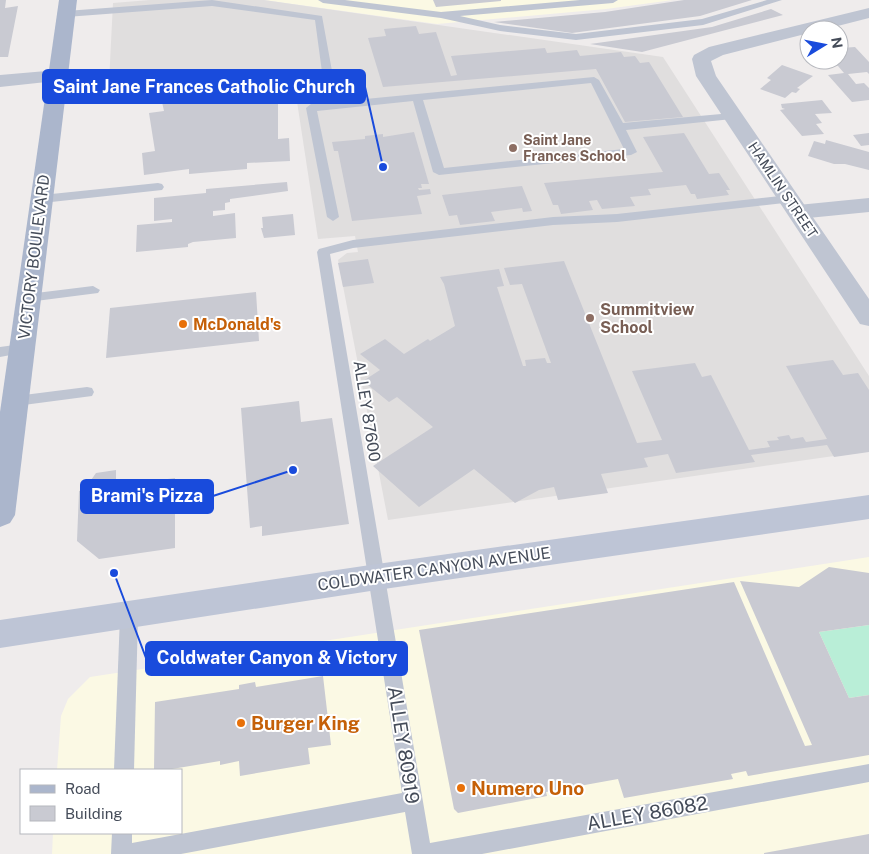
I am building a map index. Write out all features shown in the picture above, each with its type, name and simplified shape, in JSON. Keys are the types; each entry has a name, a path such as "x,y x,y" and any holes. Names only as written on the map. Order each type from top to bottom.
{"main road":[{"name":"VICTORY BOULEVARD","path":"0,515 16,401 11,350 28,298 67,7"},
{"name":"COLDWATER CANYON AVENUE","path":"0,634 377,577 869,507"}],"street":[{"name":"HAMLIN STREET","path":"869,13 716,51 702,60 706,76 869,317"},
{"path":"0,81 58,76"},
{"path":"794,206 869,205"}],"lane":[{"path":"323,0 441,15 500,28 576,37 703,22 777,0"},
{"path":"441,15 613,0"},
{"path":"67,7 212,3 319,18 332,93 311,108"},
{"path":"56,98 192,83 328,75"},
{"path":"311,108 594,80 632,152 439,172 417,98"},
{"path":"311,108 333,217"},
{"path":"619,127 732,116"},
{"path":"42,200 158,187"},
{"name":"ALLEY 87600","path":"377,577 323,252 353,244 534,223 794,206"},
{"path":"28,298 93,290"},
{"path":"16,401 87,392"},
{"name":"ALLEY 80919","path":"377,577 422,854"},
{"path":"124,769 129,616"},
{"name":"ALLEY 86082","path":"426,854 869,773"},
{"path":"126,854 414,801"},
{"path":"121,854 122,834"}],"shaded area":[{"path":"150,0 264,0 663,57 869,376 869,451 388,520 338,260 347,253 358,252 355,236 318,239 294,82 214,86 108,102 113,3"},
{"path":"264,0 673,0 606,9 437,24"},
{"path":"869,557 869,854 52,854 53,834 182,834 182,769 57,769 61,716 68,699 90,677"}],"green space":[{"path":"869,625 869,695 849,698 819,632"}],"building":[{"path":"0,0 6,0 5,8 18,6 8,57 0,57"},
{"path":"433,0 501,0 501,1 436,7"},
{"path":"684,0 752,0 700,16 572,33 494,22 605,12"},
{"path":"771,9 783,15 642,52 590,44 712,27"},
{"path":"416,26 419,34 436,32 451,76 457,75 451,56 545,48 547,53 577,50 580,56 621,52 624,57 635,56 640,63 649,62 683,117 625,122 596,69 383,87 368,38 386,36 384,29"},
{"path":"849,47 855,47 869,62 869,74 867,72 848,74 856,84 864,83 869,88 869,100 852,102 828,75 844,73 841,70 849,70"},
{"path":"782,65 813,76 797,88 800,89 796,93 792,92 785,98 760,89 771,80 767,78"},
{"path":"263,93 263,101 278,101 278,139 289,138 290,161 247,163 247,169 189,174 189,169 144,175 142,153 155,151 149,113 164,111 162,102 212,96"},
{"path":"822,100 832,113 815,114 822,123 816,124 824,134 802,136 780,110 785,109 782,108 781,104"},
{"path":"414,132 429,184 421,184 422,188 418,188 419,190 430,189 431,194 417,196 422,214 352,221 338,151 334,151 332,142 365,139 365,136 383,134 383,137"},
{"path":"684,133 709,174 719,173 730,190 726,190 729,195 697,199 695,194 691,194 686,185 648,189 651,195 630,197 635,206 602,209 597,200 589,201 593,210 561,214 558,205 553,205 544,183 663,172 643,137"},
{"path":"869,133 869,145 861,146 853,135"},
{"path":"826,140 869,152 869,170 845,164 834,164 808,156 814,141 825,144"},
{"path":"287,182 288,191 230,199 230,202 225,203 225,210 213,211 213,216 235,213 236,238 193,242 188,244 188,247 136,252 137,225 172,222 172,219 154,221 154,198 206,193 206,189"},
{"path":"522,186 532,211 523,212 522,208 491,212 495,221 460,225 457,215 449,216 442,195"},
{"path":"293,214 295,235 264,238 261,228 263,228 262,217"},
{"path":"368,259 374,283 343,287 338,263"},
{"path":"564,261 637,443 662,440 632,371 695,363 702,377 711,375 749,450 770,447 767,441 779,440 777,437 789,435 791,439 803,437 806,442 827,439 786,366 833,360 843,375 858,373 869,390 869,452 834,457 827,445 751,455 755,462 676,473 668,454 644,458 648,467 601,474 608,493 558,500 554,487 539,490 515,503 474,469 419,507 373,466 433,427 397,397 389,402 363,381 380,370 360,354 385,339 404,354 428,339 430,341 455,326 444,284 440,277 499,269 504,286 497,287 523,366 526,366 525,360 545,358 547,363 551,363 522,284 510,285 504,268"},
{"name":"McDonald's","path":"256,292 259,341 106,358 110,308"},
{"path":"299,401 301,422 332,418 349,524 262,536 262,526 250,528 241,408"},
{"path":"116,470 116,486 175,478 175,548 99,559 77,541 79,491 84,490 96,473"},
{"path":"829,567 869,573 869,625 819,632 849,698 869,695 869,755 748,776 746,771 731,774 733,779 624,798 618,779 546,792 547,796 458,813 454,809 419,630 734,582 805,746 812,745 740,581 799,587"},
{"name":"Burger King","path":"323,676 331,745 308,748 310,764 240,776 239,761 220,765 220,761 172,769 154,769 155,702 239,689 239,685 255,682 256,687"},
{"path":"869,834 869,854 764,854 764,853"}],"place":[{"name":"Saint Jane Frances School","path":"513,148"},
{"name":"Saint Jane Frances Catholic Church","path":"383,167"},
{"name":"Summitview School","path":"590,318"},
{"name":"McDonald's","path":"183,324"},
{"name":"Brami's Pizza","path":"293,470"},
{"name":"Coldwater Canyon & Victory","path":"114,573"},
{"name":"Burger King","path":"241,723"},
{"name":"Numero Uno","path":"461,788"}]}
